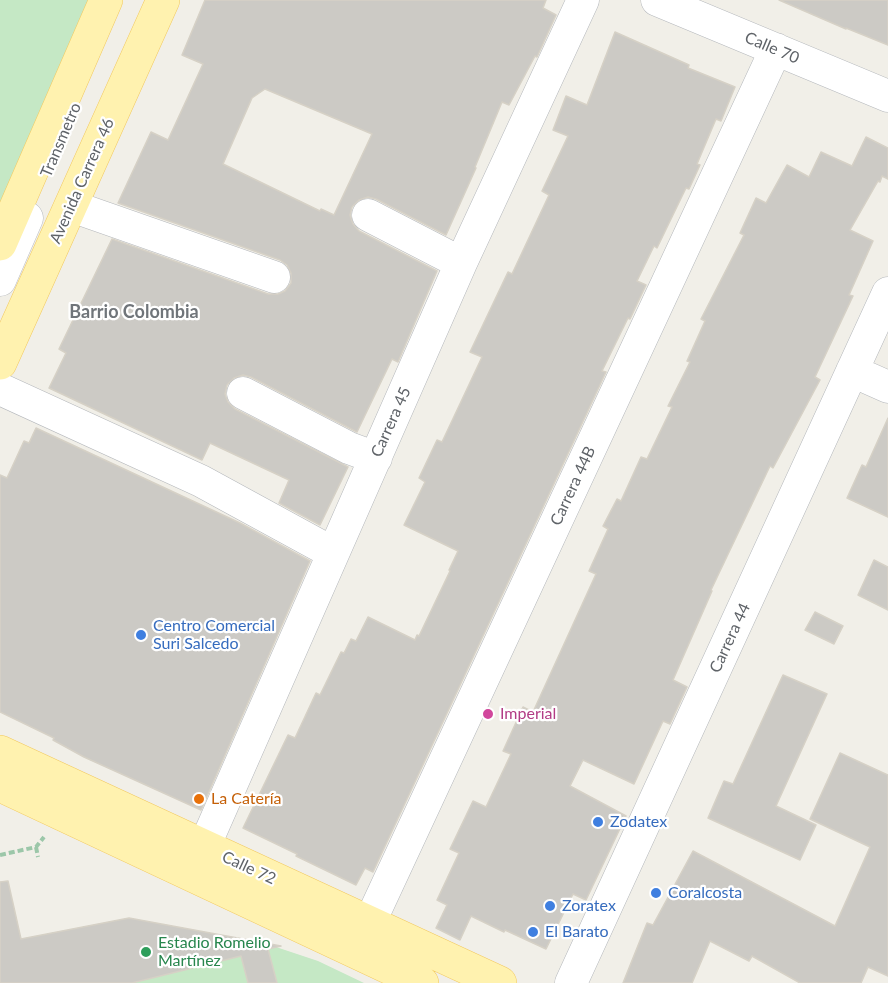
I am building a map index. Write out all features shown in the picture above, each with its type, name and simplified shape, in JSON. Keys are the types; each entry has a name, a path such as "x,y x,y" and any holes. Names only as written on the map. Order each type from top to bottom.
{"main road":[{"path":"0,244 106,0"},
{"name":"Avenida Carrera 46","path":"0,363 163,0"},
{"name":"Calle 72","path":"0,752 500,983"},
{"name":"Calle 72","path":"0,785 422,983"}],"street":[{"name":"Transmetro","path":"0,280 121,0"},
{"name":"Transmetro","path":"0,330 146,0"},
{"name":"Carrera 45","path":"204,847 461,263 583,0"},
{"name":"Calle 70","path":"657,0 888,96"},
{"name":"Carrera 44B","path":"369,924 776,49"},
{"path":"71,206 274,277"},
{"path":"368,215 461,263"},
{"name":"Carrera 44","path":"571,983 888,293"},
{"path":"852,371 888,387"},
{"path":"0,389 201,481 333,553"},
{"path":"243,393 349,448 376,458"}],"path":[{"path":"0,855 36,847 46,834"},
{"path":"36,847 38,857"}],"green space":[{"path":"0,0 98,0 0,219"},
{"name":"Estadio Romelio Martínez","path":"129,918 267,944 318,961 364,983 0,983 0,943"}],"building":[{"path":"205,0 546,0 543,8 556,15 537,57 535,56 509,105 502,102 446,235 376,199 368,197 359,200 352,207 350,215 359,231 437,271 398,362 392,359 357,432 251,377 243,375 234,378 227,385 225,394 228,402 235,409 348,467 320,525 279,503 289,480 210,443 202,460 49,388 66,353 59,349 112,239 268,294 285,291 291,283 291,273 287,265 280,260 118,203 151,132 168,140 203,64 182,55","holes":["265,89 372,134 334,215 321,209 320,211 223,164 252,98"]},
{"path":"779,0 888,0 888,45 846,29"},
{"path":"615,32 689,65 688,68 735,87 721,121 716,119 689,189 686,188 657,248 654,246 637,281 646,285 602,371 606,372 373,872 365,868 356,885 243,828 288,735 295,738 316,693 320,695 341,652 344,653 351,639 356,641 368,617 415,640 450,571 458,551 404,525 425,482 419,478 437,440 442,442 482,357 470,352 508,272 512,274 549,195 542,191 568,136 553,130 566,96 587,105"},
{"path":"866,137 888,148 888,179 882,176 880,182 878,181 850,230 873,241 849,295 853,296 815,377 820,380 773,468 770,466 711,590 673,680 687,687 670,724 663,721 634,784 583,760 570,786 626,816 586,900 573,894 546,949 471,916 460,940 436,928 447,905 437,900 459,853 450,849 473,801 486,807 511,754 503,751 523,707 533,712 596,574 589,571 608,529 603,526 617,499 621,501 641,457 647,459 672,407 668,406 690,362 687,361 705,321 701,319 744,235 740,233 756,198 766,203 787,165 809,177 821,152 852,166"},
{"path":"888,418 888,517 847,498 862,465 866,467"},
{"name":"Centro Comercial Suri Salcedo","path":"36,428 240,523 310,561 201,810 84,757 53,740 54,738 0,712 0,475 7,478 24,441 29,443"},
{"path":"874,560 888,567 888,610 858,595"},
{"path":"815,612 843,626 834,644 805,630"},
{"path":"783,675 827,694 776,806 816,825 800,860 708,818 724,781 733,784"},
{"path":"840,753 888,775 888,976 868,967 861,983 800,983 752,956 749,961 710,941 692,983 623,983 647,923 653,925 693,851 835,926 870,847 810,819"},
{"name":"Estadio Romelio Martínez","path":"8,881 21,939 129,918 281,946 268,949 277,983 248,983 241,956 132,983 0,983 0,882"}],"place":[{"name":"Centro Comercial Suri Salcedo","path":"141,635"},
{"name":"Imperial","path":"488,714"},
{"name":"La Catería","path":"199,799"},
{"name":"Zodatex","path":"598,822"},
{"name":"Coralcosta","path":"656,893"},
{"name":"Zoratex","path":"550,906"},
{"name":"El Barato","path":"533,932"},
{"name":"Estadio Romelio Martínez","path":"146,952"}],"district":[{"name":"Barrio Colombia","path":"134,312"}]}
